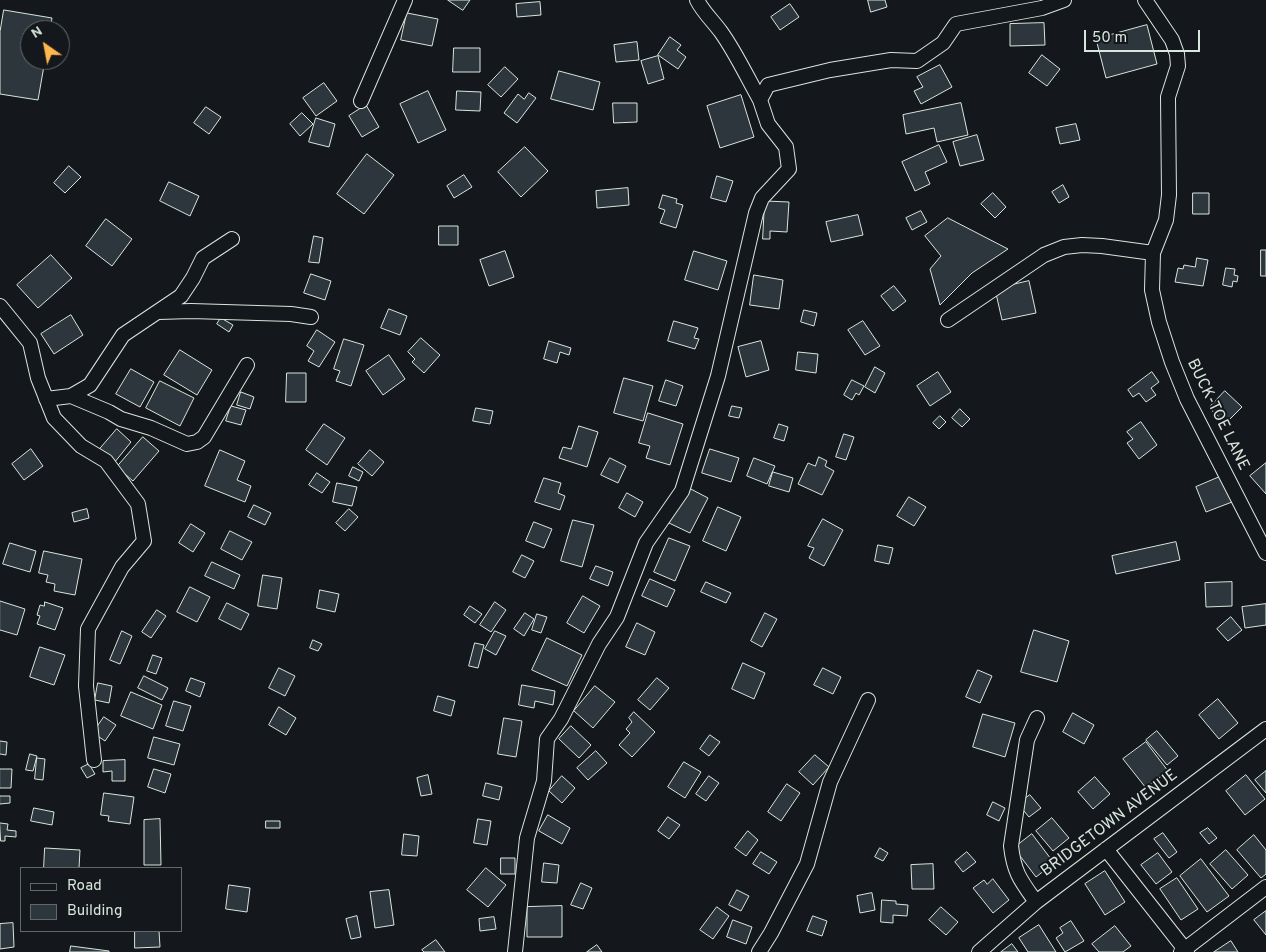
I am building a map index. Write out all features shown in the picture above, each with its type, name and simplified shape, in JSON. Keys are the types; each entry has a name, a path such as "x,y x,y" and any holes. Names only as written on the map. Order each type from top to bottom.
{"street":[{"path":"361,101 405,0"},
{"path":"515,952 527,838 544,781 547,739 561,719 599,644 617,617 646,543 682,490 718,376 756,213 762,198 789,169 786,147 768,124 760,100 735,53 697,0"},
{"path":"760,100 768,85 830,70 891,60 916,61 943,43 956,24 1042,8 1064,0"},
{"name":"BUCK-TOE LANE","path":"1145,0 1172,40 1177,54 1178,66 1168,97 1169,195 1166,220 1153,253 1152,290 1159,322 1187,399 1266,553"},
{"path":"46,399 72,396 90,385 123,335 181,296 203,258 232,239"},
{"path":"948,320 1044,255 1064,248 1082,245 1102,246 1153,253"},
{"path":"0,306 30,343 38,378 54,418 81,446 106,461 138,504 144,541 122,567 88,629 86,686 94,760"},
{"path":"159,312 291,314 311,317"},
{"path":"72,396 121,419 152,428 187,444 197,442 204,437 247,365"},
{"path":"759,952 807,864 830,782 868,700"},
{"path":"1036,902 1018,877 1013,862 1011,846 1027,740 1037,718"},
{"name":"BRIDGETOWN AVENUE","path":"979,952 1036,902 1266,729"},
{"path":"1106,849 1184,951 1266,887"}],"building":[{"path":"448,0 470,0 463,10"},
{"path":"868,0 885,0 887,7 871,12"},
{"path":"540,2 541,15 517,17 516,4"},
{"path":"790,4 799,17 780,30 771,17"},
{"path":"4,10 52,18 52,20 20,20 20,70 43,70 38,100 0,94 0,32"},
{"path":"407,13 438,19 432,46 401,40"},
{"path":"1044,23 1045,45 1010,46 1010,24"},
{"path":"1147,25 1157,64 1106,78 1096,39"},
{"path":"670,37 681,45 677,50 686,57 678,69 658,55"},
{"path":"637,42 639,60 616,62 614,45"},
{"path":"454,48 480,48 480,72 453,72"},
{"path":"1042,55 1060,69 1047,86 1029,73"},
{"path":"658,56 664,79 648,84 641,61"},
{"path":"940,65 952,87 921,104 914,91 923,87 917,77"},
{"path":"505,67 518,79 501,97 488,85"},
{"path":"559,71 600,82 593,110 551,99"},
{"path":"324,83 337,101 316,116 303,98"},
{"path":"428,91 446,130 418,143 400,104"},
{"path":"457,91 481,92 480,111 456,110"},
{"path":"529,93 536,98 517,123 504,113 518,94 524,99"},
{"path":"741,95 754,137 720,148 707,106"},
{"path":"613,103 637,103 637,122 614,123"},
{"path":"961,103 968,135 937,142 934,128 906,134 903,115"},
{"path":"366,105 379,127 362,137 349,116"},
{"path":"206,107 221,117 209,134 194,123"},
{"path":"302,113 313,124 300,136 290,124"},
{"path":"316,118 335,124 329,147 309,142"},
{"path":"1076,124 1080,140 1060,144 1056,128"},
{"path":"977,135 984,160 960,166 953,142"},
{"path":"939,145 947,162 925,172 930,184 915,191 902,162"},
{"path":"525,147 548,171 521,197 498,172"},
{"path":"367,154 394,175 364,214 337,194"},
{"path":"69,166 81,177 65,193 54,183"},
{"path":"464,175 472,187 454,198 447,186"},
{"path":"717,176 733,181 726,202 711,198"},
{"path":"169,182 199,196 190,216 160,201"},
{"path":"1063,185 1069,197 1059,203 1052,192"},
{"path":"628,188 629,205 597,208 596,191"},
{"path":"993,193 1006,207 995,218 981,204"},
{"path":"1193,193 1209,193 1209,214 1193,214"},
{"path":"663,195 677,199 676,203 683,205 676,228 660,223 665,210 659,208"},
{"path":"765,201 789,202 787,232 770,231 770,239 763,239"},
{"path":"921,211 927,222 912,230 906,218"},
{"path":"858,215 863,235 831,242 826,222"},
{"path":"948,218 1008,249 972,273 940,305 930,269 941,256 925,236"},
{"path":"106,219 132,239 112,266 86,246"},
{"path":"439,226 458,226 458,245 439,245"},
{"path":"314,236 323,238 319,263 309,262"},
{"path":"1261,250 1266,250 1266,276 1261,276"},
{"path":"505,251 514,277 489,286 480,260"},
{"path":"694,251 727,261 718,290 685,280"},
{"path":"51,255 72,278 38,308 17,285"},
{"path":"1197,258 1208,260 1203,286 1175,282 1178,268 1183,269 1184,265 1195,267"},
{"path":"1226,268 1235,269 1234,275 1238,276 1237,282 1233,281 1232,287 1223,285"},
{"path":"311,274 331,281 325,300 304,293"},
{"path":"754,275 783,280 779,309 750,305"},
{"path":"1029,281 1036,313 1002,320 995,289"},
{"path":"894,286 906,301 893,311 881,296"},
{"path":"389,309 407,316 400,335 381,328"},
{"path":"804,310 817,313 814,326 801,322"},
{"path":"71,315 83,335 54,354 41,334"},
{"path":"221,318 233,325 229,332 217,324"},
{"path":"674,321 698,328 694,338 699,339 695,349 668,341"},
{"path":"863,321 880,346 865,355 848,330"},
{"path":"317,330 335,342 319,367 308,361 314,351 307,346"},
{"path":"421,338 440,355 424,373 412,362 415,359 408,352"},
{"path":"344,339 364,345 351,386 336,381 340,371 334,369"},
{"path":"549,341 571,348 569,355 560,352 557,363 544,359"},
{"path":"761,341 769,370 746,377 738,347"},
{"path":"180,350 212,370 197,395 164,375"},
{"path":"798,352 818,354 816,373 796,370"},
{"path":"389,355 405,379 383,395 366,371"},
{"path":"875,367 885,373 875,393 865,387"},
{"path":"131,369 154,382 140,407 116,394"},
{"path":"938,372 951,392 930,406 917,386"},
{"path":"1152,372 1159,382 1151,388 1156,395 1146,402 1139,393 1133,397 1128,390"},
{"path":"287,373 306,373 306,402 286,402"},
{"path":"624,378 653,386 643,421 614,413"},
{"path":"666,380 683,386 676,406 659,401"},
{"path":"852,380 864,386 859,395 856,393 852,400 844,395"},
{"path":"160,381 194,398 180,426 146,408"},
{"path":"1225,391 1242,407 1226,423 1209,408"},
{"path":"241,392 254,397 250,409 237,405"},
{"path":"231,406 246,410 241,425 226,421"},
{"path":"732,406 742,408 739,418 729,416"},
{"path":"476,408 493,411 490,424 473,421"},
{"path":"960,409 970,419 962,427 952,418"},
{"path":"648,413 683,424 670,465 646,458 650,446 639,443"},
{"path":"940,416 946,422 939,429 933,423"},
{"path":"1141,422 1157,445 1139,459 1127,443 1133,439 1127,432"},
{"path":"324,424 345,438 327,465 306,450"},
{"path":"779,424 788,427 784,441 774,438"},
{"path":"579,426 598,432 587,467 559,458 563,447 571,449"},
{"path":"117,429 131,442 114,463 99,450"},
{"path":"844,434 854,437 846,460 836,457"},
{"path":"143,437 159,451 133,481 117,467"},
{"path":"31,449 43,466 24,480 12,464"},
{"path":"710,449 739,458 731,482 702,473"},
{"path":"220,450 245,461 237,480 251,486 245,502 205,486"},
{"path":"370,450 384,462 372,476 358,464"},
{"path":"819,457 827,461 825,466 834,471 822,495 798,484 808,463 815,466"},
{"path":"610,458 626,466 618,483 601,475"},
{"path":"754,458 775,466 767,484 747,476"},
{"path":"1266,463 1266,494 1250,476"},
{"path":"353,467 363,472 359,481 349,476"},
{"path":"773,472 793,478 789,492 769,486"},
{"path":"317,473 330,482 322,493 309,485"},
{"path":"1222,476 1232,502 1206,512 1196,487"},
{"path":"544,478 561,483 558,493 565,496 560,510 535,502"},
{"path":"337,483 357,487 352,506 333,502"},
{"path":"687,487 708,498 690,533 669,523"},
{"path":"627,493 643,502 635,517 619,508"},
{"path":"909,497 926,507 914,526 897,516"},
{"path":"254,505 271,513 265,525 248,517"},
{"path":"718,507 741,517 726,551 703,541"},
{"path":"87,509 89,518 74,522 72,513"},
{"path":"349,509 358,517 345,531 336,523"},
{"path":"823,519 843,530 824,566 809,558 814,548 808,546"},
{"path":"573,520 594,525 582,567 561,561"},
{"path":"534,522 552,529 544,548 526,541"},
{"path":"191,524 205,533 193,552 179,543"},
{"path":"230,531 252,542 242,560 221,549"},
{"path":"669,538 690,546 675,581 654,572"},
{"path":"1176,542 1180,560 1116,574 1112,556"},
{"path":"10,543 36,551 30,572 3,564"},
{"path":"878,545 893,548 889,564 875,561"},
{"path":"44,551 82,559 75,595 54,591 55,584 46,582 48,575 39,573"},
{"path":"522,555 534,561 525,578 513,572"},
{"path":"212,562 240,575 234,589 205,576"},
{"path":"596,566 613,572 608,586 590,579"},
{"path":"263,575 282,578 277,609 258,606"},
{"path":"650,579 675,590 667,607 642,596"},
{"path":"706,582 731,593 726,603 701,592"},
{"path":"1232,582 1232,606 1206,607 1205,583"},
{"path":"190,587 210,597 197,622 177,612"},
{"path":"320,590 339,594 335,612 317,608"},
{"path":"583,596 600,606 584,633 567,623"},
{"path":"0,601 25,609 17,635 0,630"},
{"path":"45,602 63,608 55,630 37,624 40,616 37,615 40,605 44,606"},
{"path":"495,602 506,610 491,632 480,625"},
{"path":"227,603 249,614 241,630 219,619"},
{"path":"1266,604 1266,625 1245,628 1242,607"},
{"path":"470,606 482,614 475,623 464,615"},
{"path":"157,610 166,616 151,638 142,632"},
{"path":"525,613 534,619 524,636 514,629"},
{"path":"765,613 777,619 762,647 751,641"},
{"path":"537,614 547,617 541,633 532,630"},
{"path":"1231,617 1242,630 1228,641 1217,629"},
{"path":"637,623 655,632 645,655 626,647"},
{"path":"1034,630 1069,641 1057,682 1021,672"},
{"path":"122,631 132,636 120,664 110,660"},
{"path":"495,631 506,636 496,655 485,649"},
{"path":"547,638 582,655 567,686 532,670"},
{"path":"313,640 322,644 318,651 310,648"},
{"path":"475,643 484,645 478,668 469,666"},
{"path":"40,647 65,655 54,685 30,677"},
{"path":"153,655 162,658 156,674 147,671"},
{"path":"743,663 765,673 754,699 732,689"},
{"path":"279,668 295,676 285,696 269,688"},
{"path":"823,668 841,677 833,694 814,685"},
{"path":"978,670 992,676 980,703 966,697"},
{"path":"144,676 168,688 162,700 138,688"},
{"path":"191,678 205,683 200,697 186,691"},
{"path":"657,678 669,688 650,710 638,700"},
{"path":"98,683 112,686 109,703 95,700"},
{"path":"522,685 555,691 553,705 535,701 534,708 519,705"},
{"path":"595,686 615,702 593,728 574,711"},
{"path":"131,692 162,705 153,729 121,716"},
{"path":"438,696 455,701 451,716 434,711"},
{"path":"1218,699 1238,723 1219,739 1199,715"},
{"path":"174,701 191,706 183,731 166,726"},
{"path":"279,707 296,718 286,735 269,725"},
{"path":"634,712 655,732 632,757 619,745 630,733 626,729 632,722 629,718"},
{"path":"1073,713 1094,725 1084,744 1063,732"},
{"path":"983,714 1015,723 1005,757 973,747"},
{"path":"104,717 116,725 105,741 93,733"},
{"path":"504,718 522,721 516,757 498,754"},
{"path":"571,726 591,745 579,758 559,739"},
{"path":"1157,731 1178,756 1167,765 1146,740"},
{"path":"710,735 720,742 709,756 700,749"},
{"path":"154,737 180,744 174,765 148,758"},
{"path":"0,741 7,742 6,755 0,754"},
{"path":"1146,742 1168,771 1146,788 1123,759"},
{"path":"596,751 607,763 588,780 577,768"},
{"path":"30,754 37,756 33,771 26,770"},
{"path":"815,755 829,767 813,785 799,772"},
{"path":"37,758 45,759 43,780 35,779"},
{"path":"125,760 125,781 112,781 112,771 103,772 103,761"},
{"path":"684,762 701,772 685,798 668,787"},
{"path":"89,764 95,774 87,778 81,768"},
{"path":"0,769 12,769 11,788 0,788"},
{"path":"154,769 171,774 165,793 148,787"},
{"path":"1266,771 1266,793 1255,780"},
{"path":"428,775 432,794 421,796 417,778"},
{"path":"1246,775 1265,799 1245,815 1226,791"},
{"path":"562,776 575,788 562,803 549,791"},
{"path":"709,776 719,783 706,801 696,794"},
{"path":"1095,777 1110,794 1093,809 1078,792"},
{"path":"486,783 502,787 499,800 483,796"},
{"path":"787,784 800,793 781,821 768,812"},
{"path":"104,793 134,797 130,824 108,821 109,816 101,815"},
{"path":"1030,795 1041,808 1029,817 1018,804"},
{"path":"0,796 10,796 10,803 0,804"},
{"path":"993,802 1005,808 999,821 987,815"},
{"path":"34,808 54,812 52,825 31,821"},
{"path":"548,815 570,828 562,844 539,831"},
{"path":"668,817 680,825 669,839 658,831"},
{"path":"1052,818 1069,838 1053,851 1036,831"},
{"path":"160,819 161,865 144,865 144,820"},
{"path":"478,819 491,821 487,845 474,843"},
{"path":"266,821 280,821 280,828 266,828"},
{"path":"0,823 8,824 7,830 16,831 16,837 5,836 5,841 1,841"},
{"path":"1208,828 1217,838 1209,844 1200,833"},
{"path":"748,831 758,840 746,856 735,848"},
{"path":"1163,833 1177,852 1169,858 1154,839"},
{"path":"404,834 419,836 417,856 402,855"},
{"path":"1032,834 1054,863 1036,877 1014,848"},
{"path":"1254,835 1266,850 1266,874 1261,878 1237,850"},
{"path":"45,848 80,850 79,867 44,867"},
{"path":"880,848 888,853 883,861 875,857"},
{"path":"1226,850 1248,875 1232,889 1210,864"},
{"path":"761,852 777,862 769,874 753,864"},
{"path":"967,852 976,862 963,872 955,862"},
{"path":"1158,853 1172,872 1156,884 1141,865"},
{"path":"501,858 515,858 515,874 501,874"},
{"path":"1201,859 1229,896 1207,912 1180,876"},
{"path":"544,863 559,865 557,883 542,882"},
{"path":"933,864 934,889 912,889 911,865"},
{"path":"486,868 506,885 488,907 467,890"},
{"path":"1105,871 1125,902 1105,915 1085,884"},
{"path":"1177,878 1198,909 1181,920 1160,889"},
{"path":"993,879 1009,900 993,913 973,888 984,880 987,884"},
{"path":"581,883 592,888 583,909 571,905"},
{"path":"229,885 250,888 247,912 226,909"},
{"path":"389,890 394,925 375,928 370,892"},
{"path":"737,890 749,896 741,911 729,905"},
{"path":"872,893 875,910 860,913 857,896"},
{"path":"882,900 896,901 896,904 908,905 907,916 893,915 893,923 881,922"},
{"path":"562,906 562,937 527,937 527,907"},
{"path":"717,907 729,916 713,939 700,930"},
{"path":"941,907 958,922 946,935 929,920"},
{"path":"1266,911 1266,935 1254,920"},
{"path":"357,916 361,937 351,939 346,919"},
{"path":"813,916 827,921 822,936 807,931"},
{"path":"494,917 496,929 480,931 479,919"},
{"path":"733,920 752,927 746,944 727,937"},
{"path":"1071,921 1084,941 1065,952 1056,938 1063,933 1060,928"},
{"path":"13,923 14,947 0,949 0,924"},
{"path":"1039,925 1056,952 1028,952 1019,938"},
{"path":"1115,926 1131,946 1123,952 1099,952 1092,944"},
{"path":"135,932 159,932 160,947 135,948"},
{"path":"436,940 445,952 424,952 422,950"},
{"path":"1231,941 1238,952 1214,952"},
{"path":"1012,944 1018,952 1001,952"},
{"path":"597,945 602,952 587,952"},
{"path":"71,946 109,951 109,952 70,952"}]}
